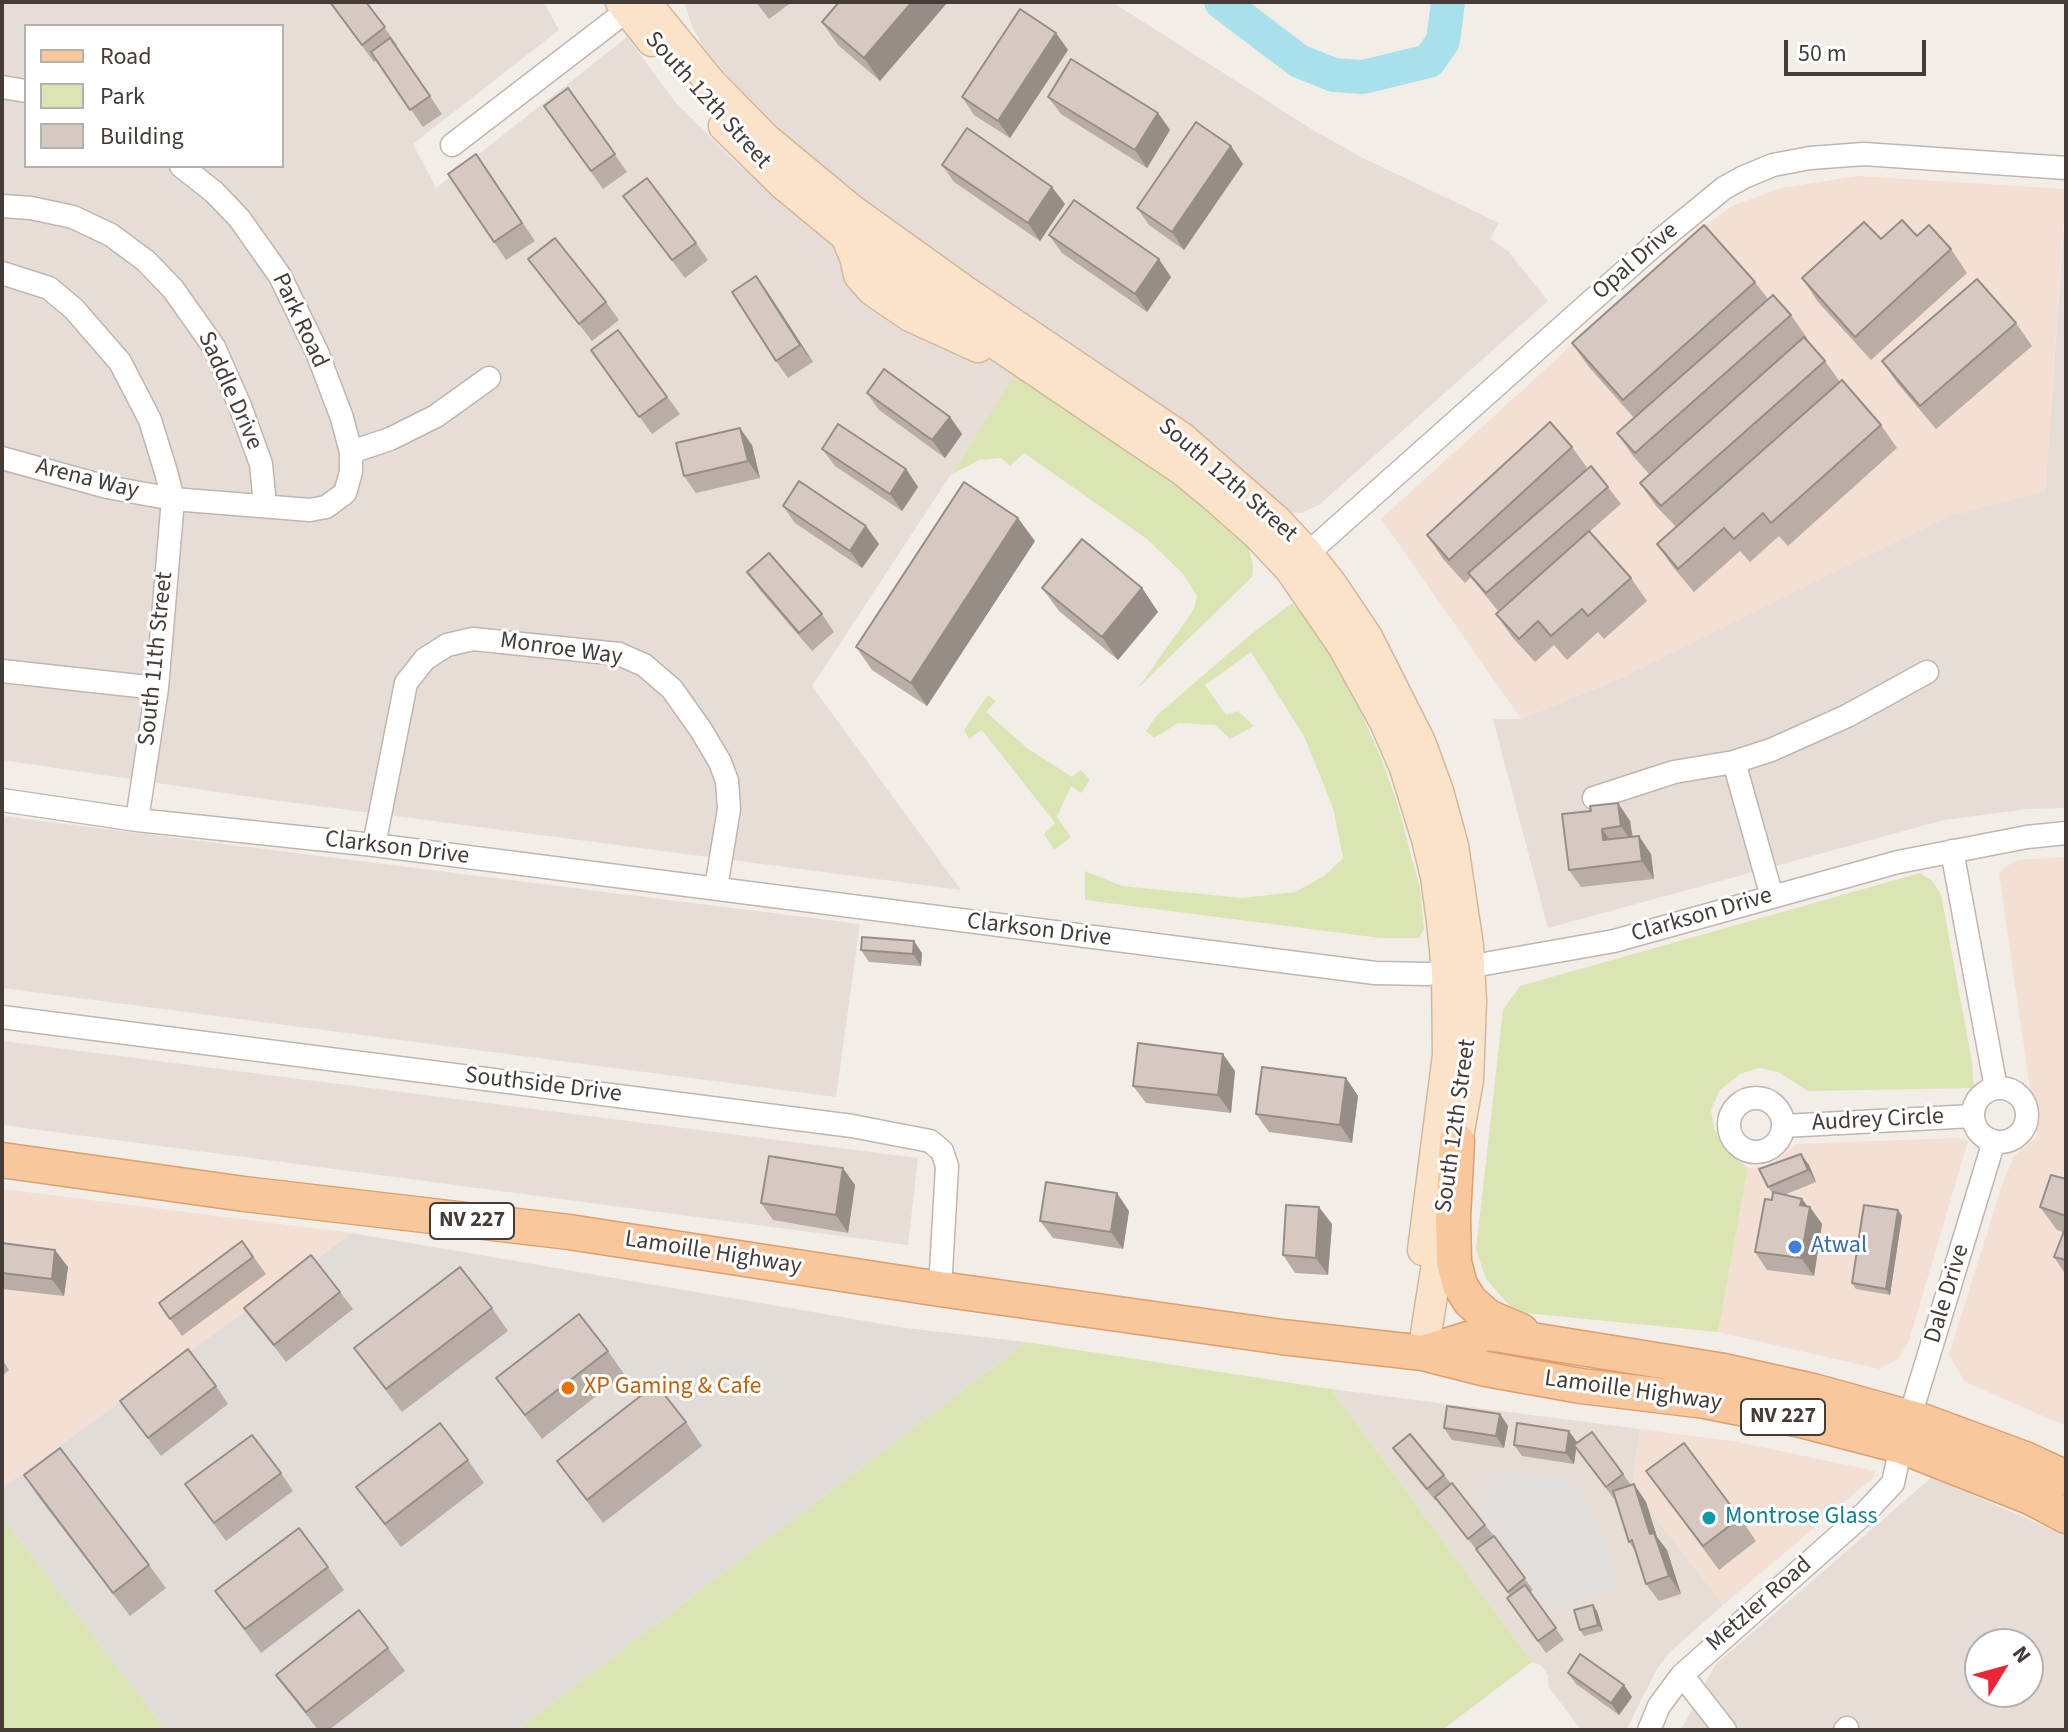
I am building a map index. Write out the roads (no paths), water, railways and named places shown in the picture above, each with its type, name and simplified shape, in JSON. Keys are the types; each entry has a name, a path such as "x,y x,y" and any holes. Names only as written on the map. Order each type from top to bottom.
{"main road":[{"name":"South 12th Street","path":"633,4 687,85 733,136 783,184 846,236 943,308 1181,469 1257,534 1299,561"},
{"name":"South 12th Street","path":"633,4 737,111 853,211 966,292 1182,438 1242,488 1299,561 1385,722 1405,768 1436,877 1458,968 1471,1040 1468,1080 1416,1352"},
{"name":"South 12th Street","path":"1416,1352 1458,968"},
{"path":"1457,1141 1454,1262 1460,1285 1470,1301 1488,1317 1522,1332 1623,1356"},
{"name":"Lamoille Highway","path":"2,1160 244,1194 569,1232 940,1289 1282,1337 1416,1352 1499,1372 1581,1386 1705,1401 1801,1420 1905,1432 2025,1459 2066,1478"},
{"name":"Lamoille Highway","path":"1416,1352 1488,1333 1724,1371 1813,1391 1905,1432 2066,1516"}],"street":[{"path":"452,145 633,4"},
{"path":"2,87 24,91"},
{"name":"Opal Drive","path":"1299,561 1652,247 1724,188 1744,177 1773,165 1810,158 1864,154 2066,168"},
{"name":"Park Road","path":"184,168 214,192 239,218 280,276 317,352 342,418 351,452 351,472 345,493 335,503 310,510 265,505"},
{"name":"Saddle Drive","path":"2,206 31,208 73,217 111,235 146,261 173,289 214,347 240,406 261,464 265,505"},
{"path":"2,273 49,288 74,309 120,362 150,420 173,499 265,505"},
{"path":"351,452 390,439 436,416 489,378"},
{"name":"Arena Way","path":"2,458 107,487 173,499"},
{"name":"South 11th Street","path":"137,820 157,688 173,499"},
{"name":"Monroe Way","path":"374,845 406,683 425,659 447,645 473,639 619,654 644,665 672,689 720,762 727,781 729,809 716,888"},
{"path":"2,671 157,688"},
{"path":"1594,798 1674,772 1734,762 1771,750 1847,716 1927,672"},
{"path":"1734,762 1772,897"},
{"name":"Clarkson Drive","path":"2,800 137,820 374,845 1375,973 1426,974 1614,941 1898,862 2066,833"},
{"path":"1952,851 1996,1088"},
{"name":"Southside Drive","path":"2,1017 852,1126 930,1141 942,1151 947,1166 940,1289"},
{"path":"1996,1088 2005,1088 2020,1096 2027,1113 2026,1121 2010,1140 1994,1141 1979,1131 1973,1116 1977,1101 1996,1088"},
{"name":"Audrey Circle","path":"1783,1126 1973,1116"},
{"name":"Dale Drive","path":"1905,1432 1994,1141"},
{"name":"Metzler Road","path":"1649,1730 1659,1706 1682,1675 1883,1495 1893,1483 1905,1432"},
{"path":"1682,1675 1725,1730"}],"waterway":[{"path":"1221,2 1299,61 1334,75 1363,77 1429,61 1443,41 1448,2"}],"place":[{"name":"Atwal","path":"1795,1247"},
{"name":"XP Gaming & Cafe","path":"568,1388"},
{"name":"Montrose Glass","path":"1709,1518"}]}
